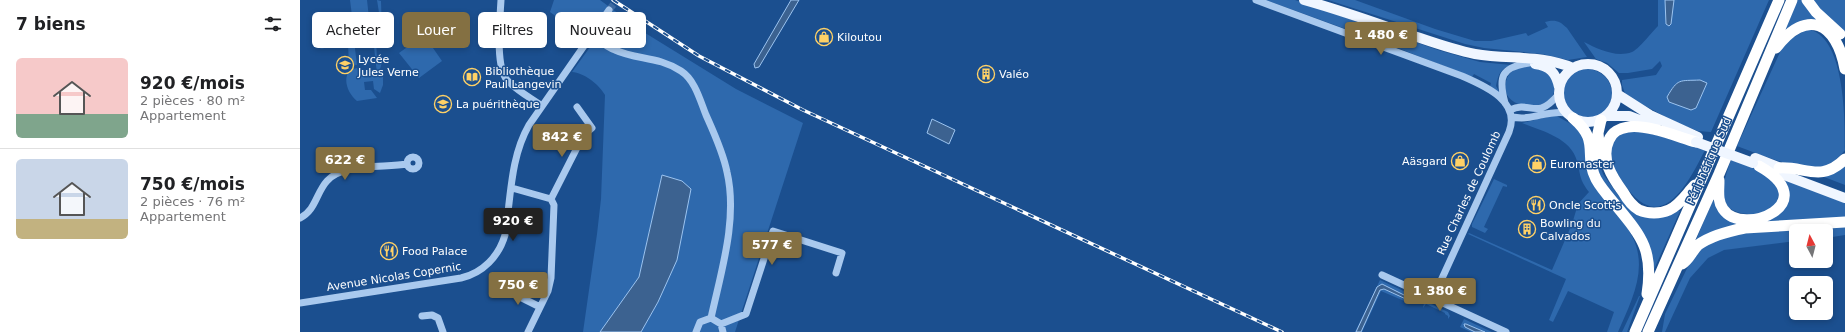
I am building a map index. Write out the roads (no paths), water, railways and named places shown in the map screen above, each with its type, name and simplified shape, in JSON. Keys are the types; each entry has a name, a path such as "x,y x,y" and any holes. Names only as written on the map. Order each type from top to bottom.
{"highway":[{"name":"Périphérique Sud","path":"1635,332 1779,0"},
{"name":"Périphérique Sud","path":"1648,332 1719,174 1792,0"},
{"path":"1807,0 1816,12 1834,27 1845,43"},
{"path":"1767,60 1789,33 1800,26 1810,24 1823,28 1833,37 1840,49 1845,69"},
{"path":"1570,116 1581,126 1589,137 1593,168 1597,180 1638,233 1644,244 1649,267 1644,310"},
{"path":"1604,118 1598,133 1599,154 1606,172 1612,177 1635,207 1643,212 1657,213 1670,210 1677,205 1702,176"},
{"path":"1612,177 1606,161 1606,147 1610,137 1618,130 1629,126 1642,127 1697,139"},
{"path":"1779,168 1819,172 1837,166 1845,159"},
{"path":"1719,174 1718,195 1724,211 1730,216 1737,218 1761,218 1769,216 1780,208 1782,203 1783,186 1777,177 1756,162"},
{"path":"1677,268 1685,262 1698,246 1712,237 1730,231 1745,228 1845,222"}],"main road":[{"path":"1304,0 1340,10 1438,44 1474,54 1518,58 1531,57 1552,60 1574,68"},
{"path":"1317,0 1340,10"},
{"path":"1518,58 1529,63 1544,65 1554,72 1561,104 1570,116 1589,123 1604,118 1629,116 1697,139 1845,198"},
{"path":"1559,91 1563,78 1574,68 1584,64 1604,68 1613,77 1617,94 1616,102 1604,118"},
{"path":"1617,94 1650,115 1697,139"},
{"path":"1756,162 1779,168 1845,193"}],"street":[{"path":"501,0 499,59 502,72 509,82 542,106"},
{"path":"1256,0 1462,76 1486,88 1505,103"},
{"name":"Avenue Nicolas Copernic","path":"300,303 461,278 474,274 490,262 505,235 518,148 529,125 583,48"},
{"path":"611,48 629,55 653,59 677,68 687,77 696,91 724,159 730,190 729,226 711,318"},
{"path":"1529,63 1514,65 1503,74 1501,85 1505,103 1511,114 1523,119 1532,118 1555,111 1570,116"},
{"path":"1511,114 1518,108 1543,108 1549,105 1559,91"},
{"path":"551,199 583,136 592,128 577,107"},
{"name":"Rue Charles de Coulomb","path":"1433,298 1509,132 1511,114"},
{"path":"300,218 313,207 328,180 337,173 356,169 407,164"},
{"path":"512,188 551,199 554,204 551,278 548,291 528,332"},
{"path":"721,324 746,314 773,231 842,253 836,273"},
{"path":"1382,275 1506,332"},
{"path":"502,291 514,294 540,307"},
{"path":"422,316 432,316 438,318 443,332"},
{"path":"711,318 721,324 723,332"},
{"path":"696,332 700,322 711,318"}],"tunnel":[{"path":"609,10 617,0"}],"railway":[{"path":"613,0 699,56 803,110 1282,332"}],"place":[{"name":"Kiloutou","path":"824,37"},
{"name":"Lycée Jules Verne","path":"345,65"},
{"name":"Valéo","path":"986,74"},
{"name":"Bibliothèque Paul Langevin","path":"472,77"},
{"name":"La puérithèque","path":"443,104"},
{"name":"Aäsgard","path":"1460,161"},
{"name":"Euromaster","path":"1537,164"},
{"name":"Oncle Scott's","path":"1536,205"},
{"name":"Bowling du Calvados","path":"1527,229"},
{"name":"Food Palace","path":"389,251"}]}
